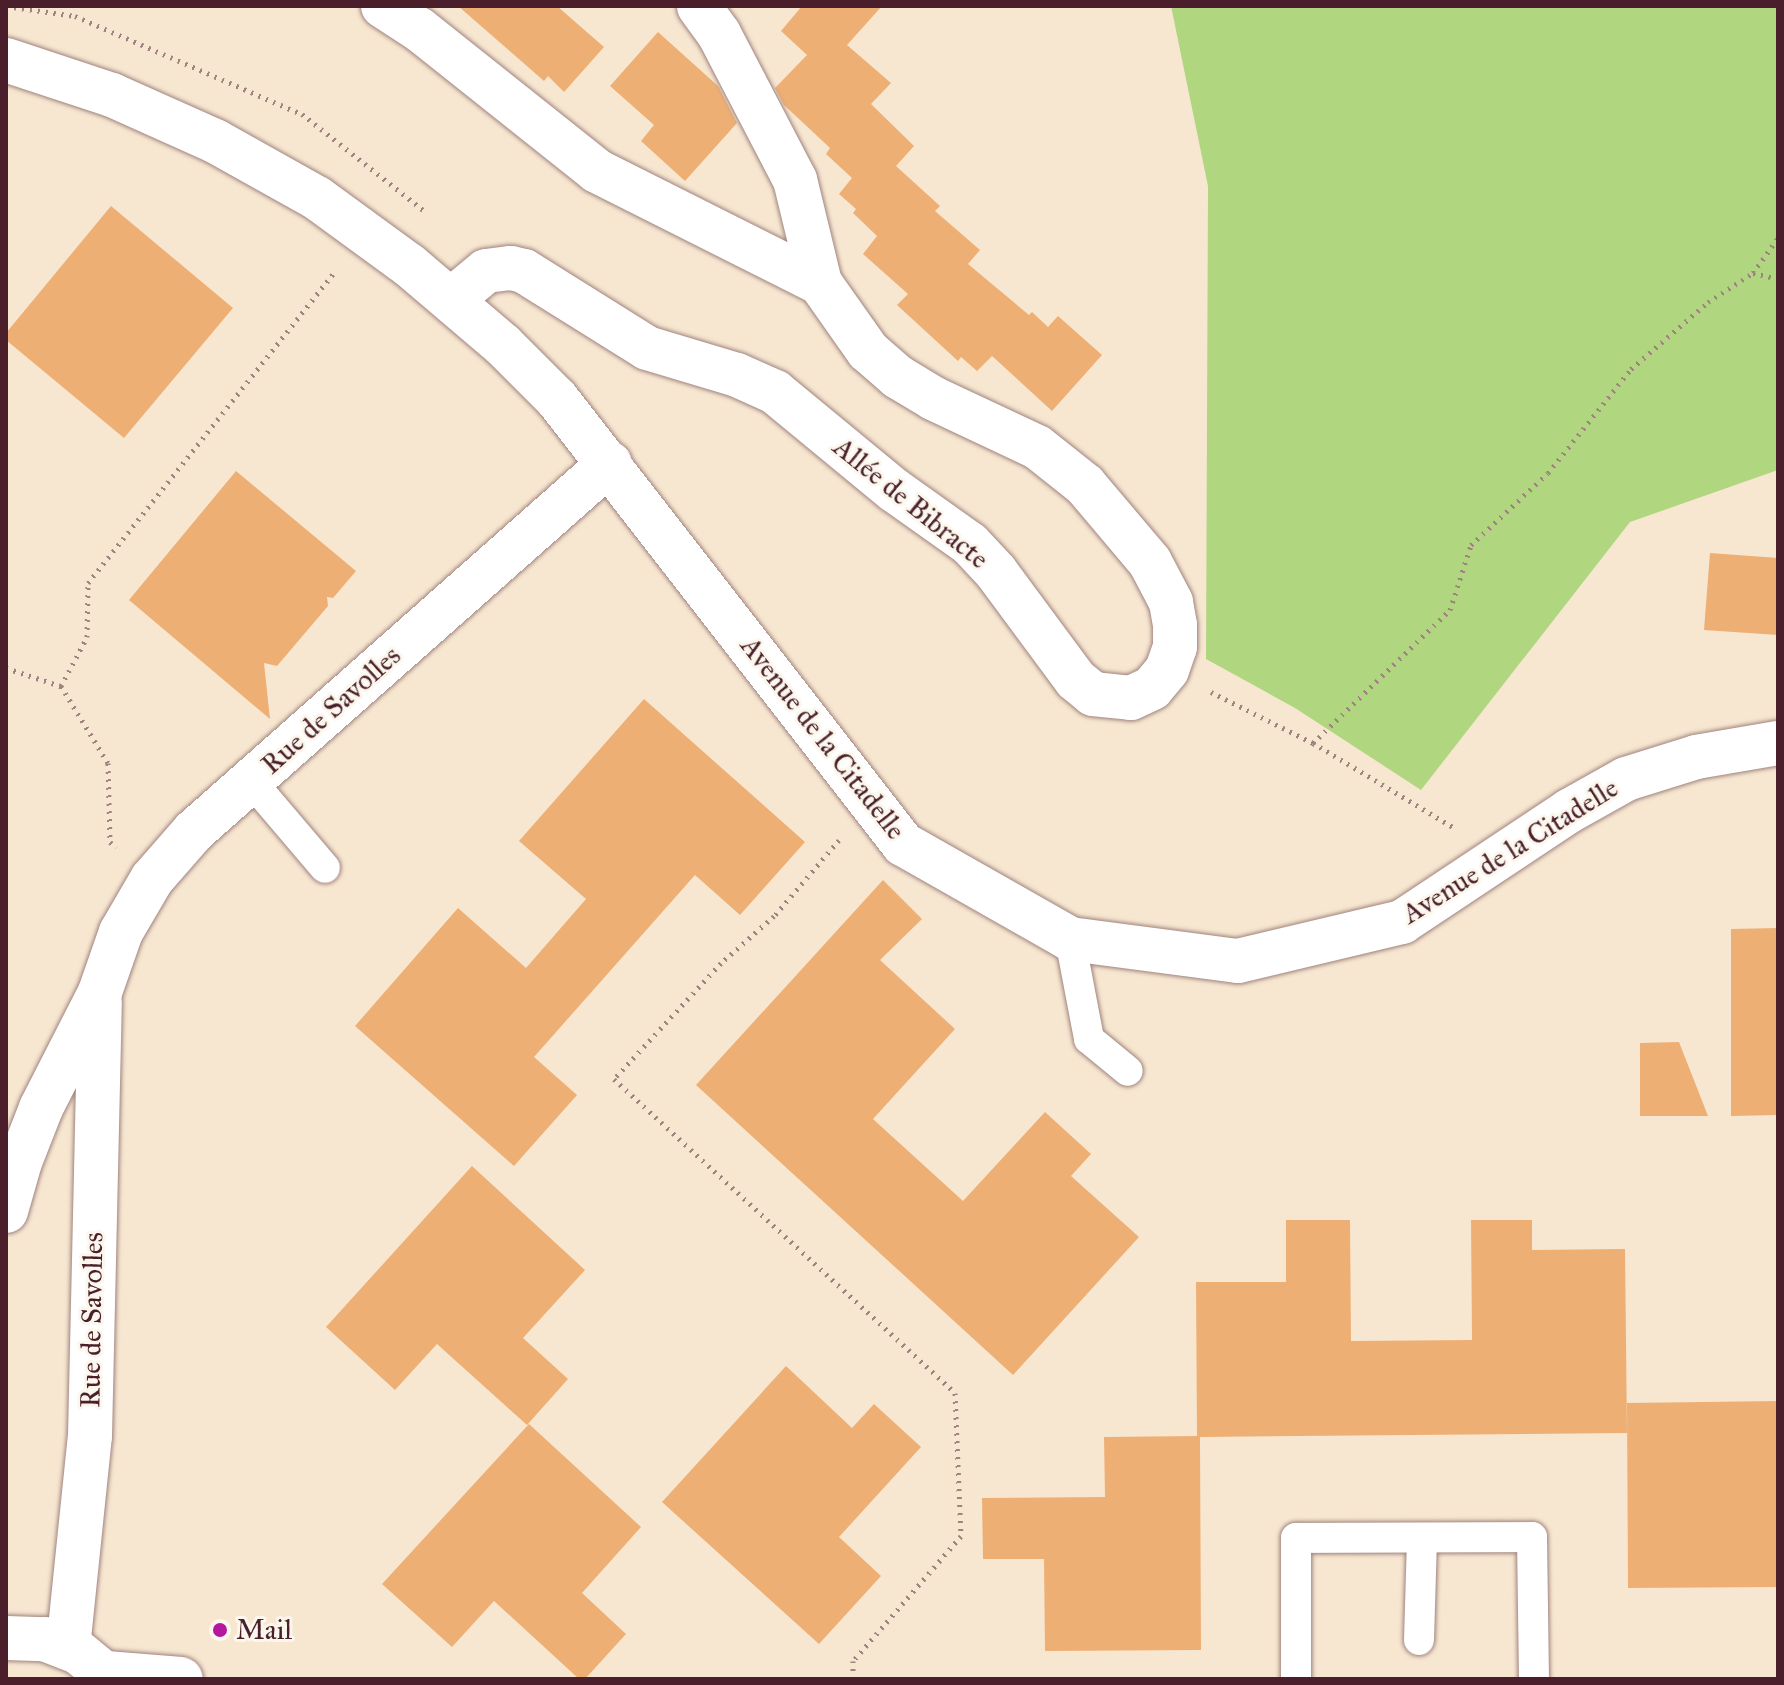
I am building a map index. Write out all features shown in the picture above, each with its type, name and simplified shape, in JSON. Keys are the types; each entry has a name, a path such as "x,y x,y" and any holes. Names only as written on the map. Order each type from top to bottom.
{"street":[{"path":"383,6 420,30 597,171 820,283"},
{"path":"699,6 719,34 795,180 820,283 868,351 898,377 933,398 1037,447 1085,485 1108,509 1150,562 1171,602 1175,647 1167,670"},
{"name":"Avenue de la Citadelle","path":"6,60 112,95 215,141 317,198 366,232 451,300 557,399 610,463 903,844 1070,939 1238,961 1402,922 1569,811 1626,779 1696,757 1778,743"},
{"name":"Allée de Bibracte","path":"451,300 476,277 497,268 524,271 647,348 755,382 775,392 894,490 970,544 996,572 1076,680 1093,694 1131,698 1152,688 1167,670"},
{"name":"Rue de Savolles","path":"6,1211 20,1162 41,1108 100,992 121,932 152,879 194,831 610,463"},
{"name":"Rue de Savolles","path":"68,1648 90,1436 100,992"},
{"path":"6,1638 44,1639 68,1648 108,1676 181,1679"}],"lane":[{"path":"251,781 325,868"},
{"path":"1070,939 1089,1039 1128,1071"},
{"path":"1296,1679 1296,1538 1532,1537 1534,1679"},
{"path":"1419,1640 1422,1538"}],"path":[{"path":"61,686 87,637 88,583 366,232"},
{"path":"1313,743 1450,610 1471,545 1548,473 1631,369 1708,302 1753,273 1778,238"},
{"path":"1753,273 1778,279"},
{"path":"6,668 61,686 108,763 110,842 152,879"},
{"path":"1167,670 1313,743 1503,856"},
{"path":"853,1679 853,1661 961,1536 955,1393 614,1079 721,963 774,916 871,803"}],"green space":[{"path":"1171,6 1778,6 1778,470 1630,522 1421,790 1295,708 1206,659 1208,186"}],"building":[{"path":"458,6 557,6 604,47 564,92 548,76 544,81"},
{"path":"802,6 882,6 847,45 891,83 871,104 914,146 896,166 940,206 935,211 980,250 968,264 1029,315 1032,312 1048,327 1058,316 1102,355 1052,411 992,356 977,371 961,357 958,361 897,305 908,294 863,254 877,236 853,213 856,209 839,194 852,178 826,154 830,148 784,105 775,88 807,55 781,31"},
{"path":"658,32 718,86 737,123 685,181 641,141 654,125 610,86"},
{"path":"111,206 233,308 124,438 6,340 6,333"},
{"path":"236,471 356,571 333,598 327,597 328,606 277,666 264,663 270,719 129,600"},
{"path":"1710,553 1778,558 1778,635 1704,630"},
{"path":"644,699 805,842 740,915 695,875 534,1057 577,1095 514,1166 355,1026 458,908 526,968 586,899 519,841"},
{"path":"883,880 922,919 880,960 955,1029 873,1119 963,1201 1045,1112 1091,1154 1071,1176 1139,1237 1013,1375 696,1085"},
{"path":"1778,928 1778,1115 1731,1116 1731,929"},
{"path":"1679,1042 1708,1116 1640,1116 1640,1043"},
{"path":"472,1166 585,1270 523,1338 568,1379 527,1425 437,1344 395,1390 326,1327"},
{"path":"1286,1220 1350,1220 1351,1341 1472,1340 1471,1220 1532,1220 1532,1250 1625,1249 1627,1433 1200,1437 1201,1650 1045,1651 1044,1559 983,1559 982,1498 1105,1497 1104,1437 1197,1436 1196,1282 1286,1282"},
{"path":"786,1366 852,1428 874,1404 921,1447 839,1537 881,1576 819,1644 662,1502"},
{"path":"1778,1401 1778,1587 1628,1588 1627,1403"},
{"path":"529,1424 641,1527 582,1593 626,1634 585,1679 579,1679 494,1601 452,1647 382,1584"}],"place":[{"name":"Mail","path":"220,1630"}]}
